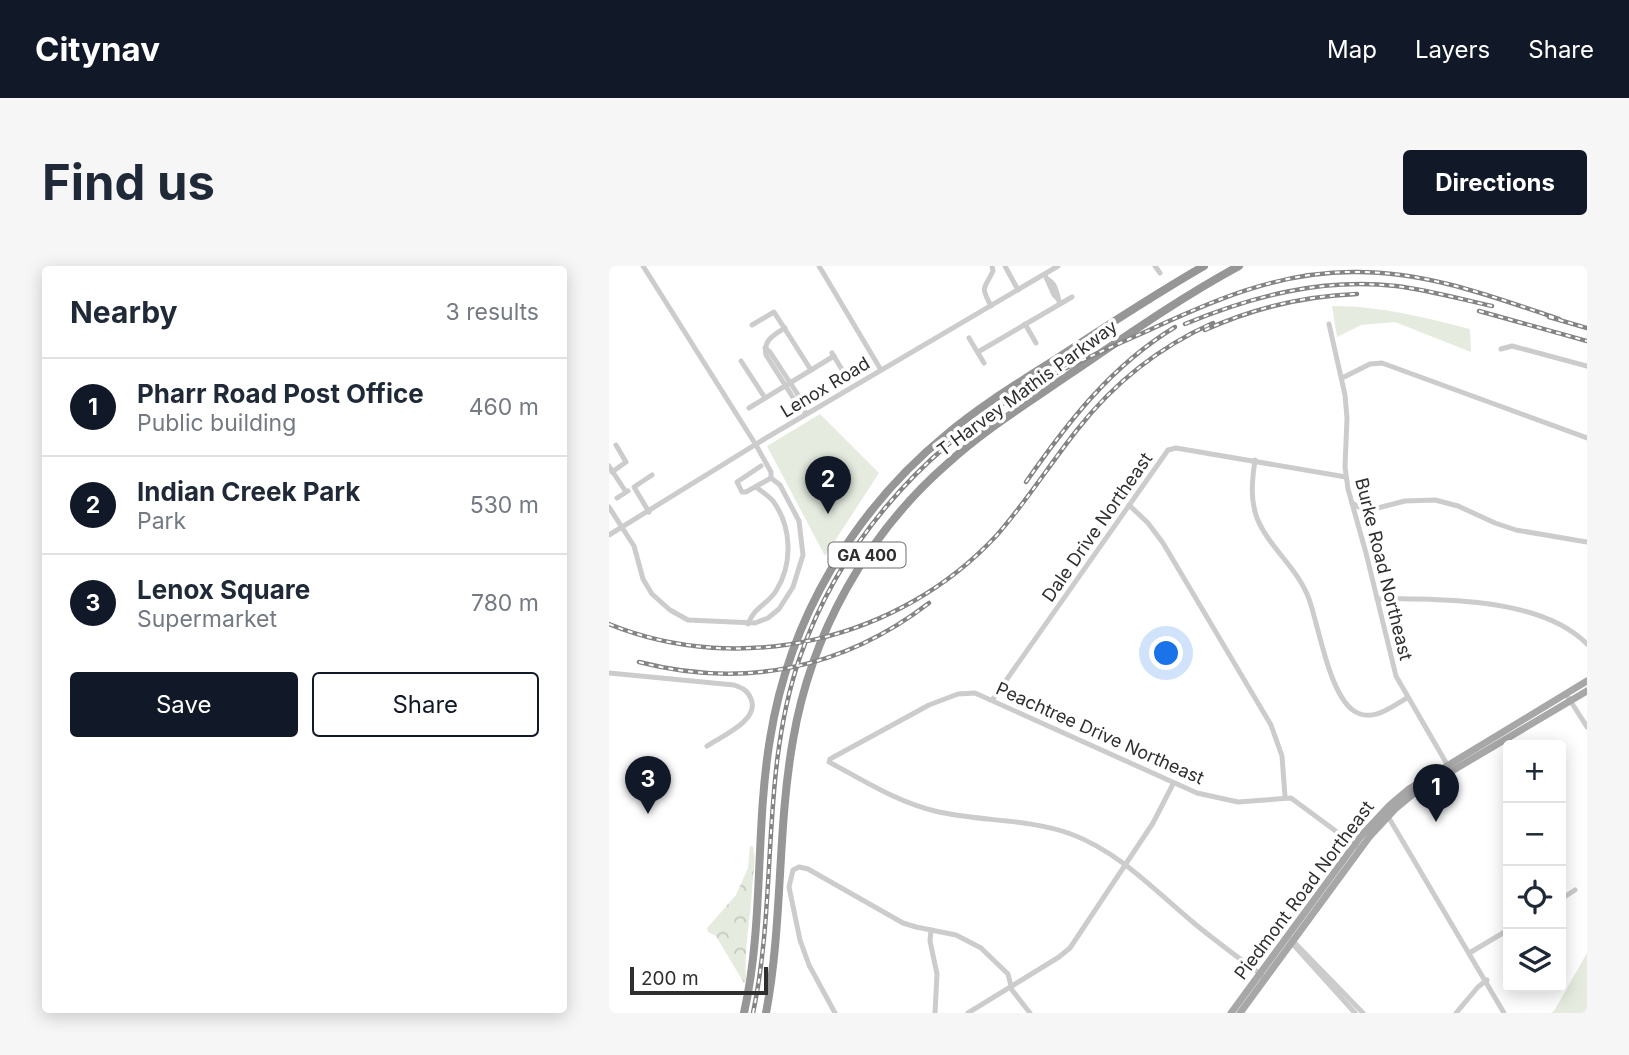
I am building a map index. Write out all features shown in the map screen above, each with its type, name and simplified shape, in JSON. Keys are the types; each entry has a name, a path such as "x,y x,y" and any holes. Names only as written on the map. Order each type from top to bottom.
{"highway":[{"name":"T Harvey Mathis Parkway","path":"744,1013 752,962 764,788 773,719 786,670 801,631 835,562 885,493 920,457 960,423 1204,266"},
{"name":"T Harvey Mathis Parkway","path":"766,1013 775,954 788,772 796,724 808,678 825,632 859,567 903,508 961,451 1154,316 1239,266"}],"main road":[{"name":"Piedmont Road Northeast","path":"1387,813 1413,794 1506,741 1587,681"},
{"name":"Piedmont Road Northeast","path":"1231,1013 1290,940 1357,847 1409,789 1568,697 1587,691"},
{"name":"Piedmont Road Northeast","path":"1240,1013 1262,976"}],"street":[{"path":"643,266 756,446 771,472 771,478"},
{"path":"819,266 881,370"},
{"path":"991,306 983,291 983,285 993,271 992,266"},
{"path":"1005,266 1018,290"},
{"name":"Lenox Road","path":"609,535 756,446 805,412 1045,277 1058,266"},
{"path":"1156,266 1160,273"},
{"path":"1045,277 1059,302"},
{"path":"978,352 1059,302 1072,297"},
{"path":"752,325 774,312 811,370"},
{"path":"1025,324 1036,343"},
{"name":"Burke Road Northeast","path":"1329,324 1342,378 1347,418 1346,477 1396,676 1448,766"},
{"path":"785,328 768,340 765,348 804,404 805,412"},
{"path":"969,338 984,363"},
{"path":"1501,349 1512,346 1587,366"},
{"path":"749,408 833,355 844,373"},
{"path":"741,361 765,398"},
{"path":"1342,378 1370,363 1382,363 1587,438"},
{"path":"616,445 626,462 611,469 626,492"},
{"name":"Dale Drive Northeast","path":"993,699 1171,448 1346,477"},
{"path":"1255,460 1251,491 1257,517 1305,588 1329,666 1345,701 1356,712 1371,716 1407,698"},
{"path":"761,467 737,482 744,493 771,478"},
{"path":"617,498 652,475"},
{"path":"609,507 634,546 643,579 652,594 670,610 688,620 748,624 761,622 779,609 793,587 803,555 799,521 780,485 771,478"},
{"path":"634,487 649,512"},
{"path":"748,624 757,608 775,593 788,560 789,547 784,523 772,500 756,487"},
{"path":"1352,503 1370,510 1405,501 1435,500 1458,506 1516,530 1587,542"},
{"path":"1129,505 1148,523 1163,543 1271,725 1282,756 1285,796 1295,800 1357,847"},
{"path":"1358,523 1370,510"},
{"path":"789,547 802,547"},
{"path":"1377,599 1457,600 1509,609 1559,623 1587,644"},
{"path":"609,673 743,688 752,700 753,710 748,718 707,746"},
{"name":"Peachtree Drive Northeast","path":"1126,864 1095,845 1051,828 1021,821 951,814 916,806 829,762 835,755 943,699 969,692 993,699 1196,793 1230,801 1285,796"},
{"path":"1568,697 1587,726"},
{"path":"968,1013 1070,948 1153,823 1173,784"},
{"path":"1387,813 1471,952 1504,1013"},
{"path":"1126,864 1195,925 1262,976"},
{"path":"835,1013 809,965 800,940 788,882 795,869 808,869 903,923 956,935 981,948 1008,974 1011,987 1030,1013"},
{"path":"1566,896 1575,890"},
{"path":"931,930 930,941 937,974 935,1013"},
{"path":"1471,952 1503,933"},
{"path":"1290,940 1355,1013"},
{"path":"1290,940 1363,1013"},
{"path":"1455,1013 1487,980"}],"green space":[{"path":"1332,306 1384,310 1470,329 1471,352 1395,322 1361,325 1337,337"},
{"path":"820,414 879,473 825,556 767,446"},
{"path":"750,846 753,847 754,864 744,983 716,936 708,932 707,928 736,895 748,868"},
{"path":"1587,953 1587,1013 1551,1013"}],"railway":[{"path":"753,1013 761,969 779,745 800,657 836,578 860,541 886,507 948,445 1018,394 1080,361 1220,299 1298,277 1353,272 1432,280 1559,319"},
{"path":"1185,324 1262,298 1314,287 1341,285 1396,286 1492,306"},
{"path":"1205,330 1279,304 1317,297 1357,294"},
{"path":"1479,311 1587,341"},
{"path":"1549,317 1587,328"},
{"path":"609,624 660,640 712,648 765,647 817,639 867,624 914,601 958,571 997,535 1077,430 1122,382 1174,343 1213,323"},
{"path":"1026,482 1058,438 1111,377 1152,342 1175,327"},
{"path":"639,662 678,670 717,673 754,673 791,667 827,658 862,644 896,626 929,603"}],"place":[{"name":"Indian Creek Park","path":"828,514"},
{"name":"Lenox Square","path":"648,814"},
{"name":"Pharr Road Post Office","path":"1436,822"}]}
